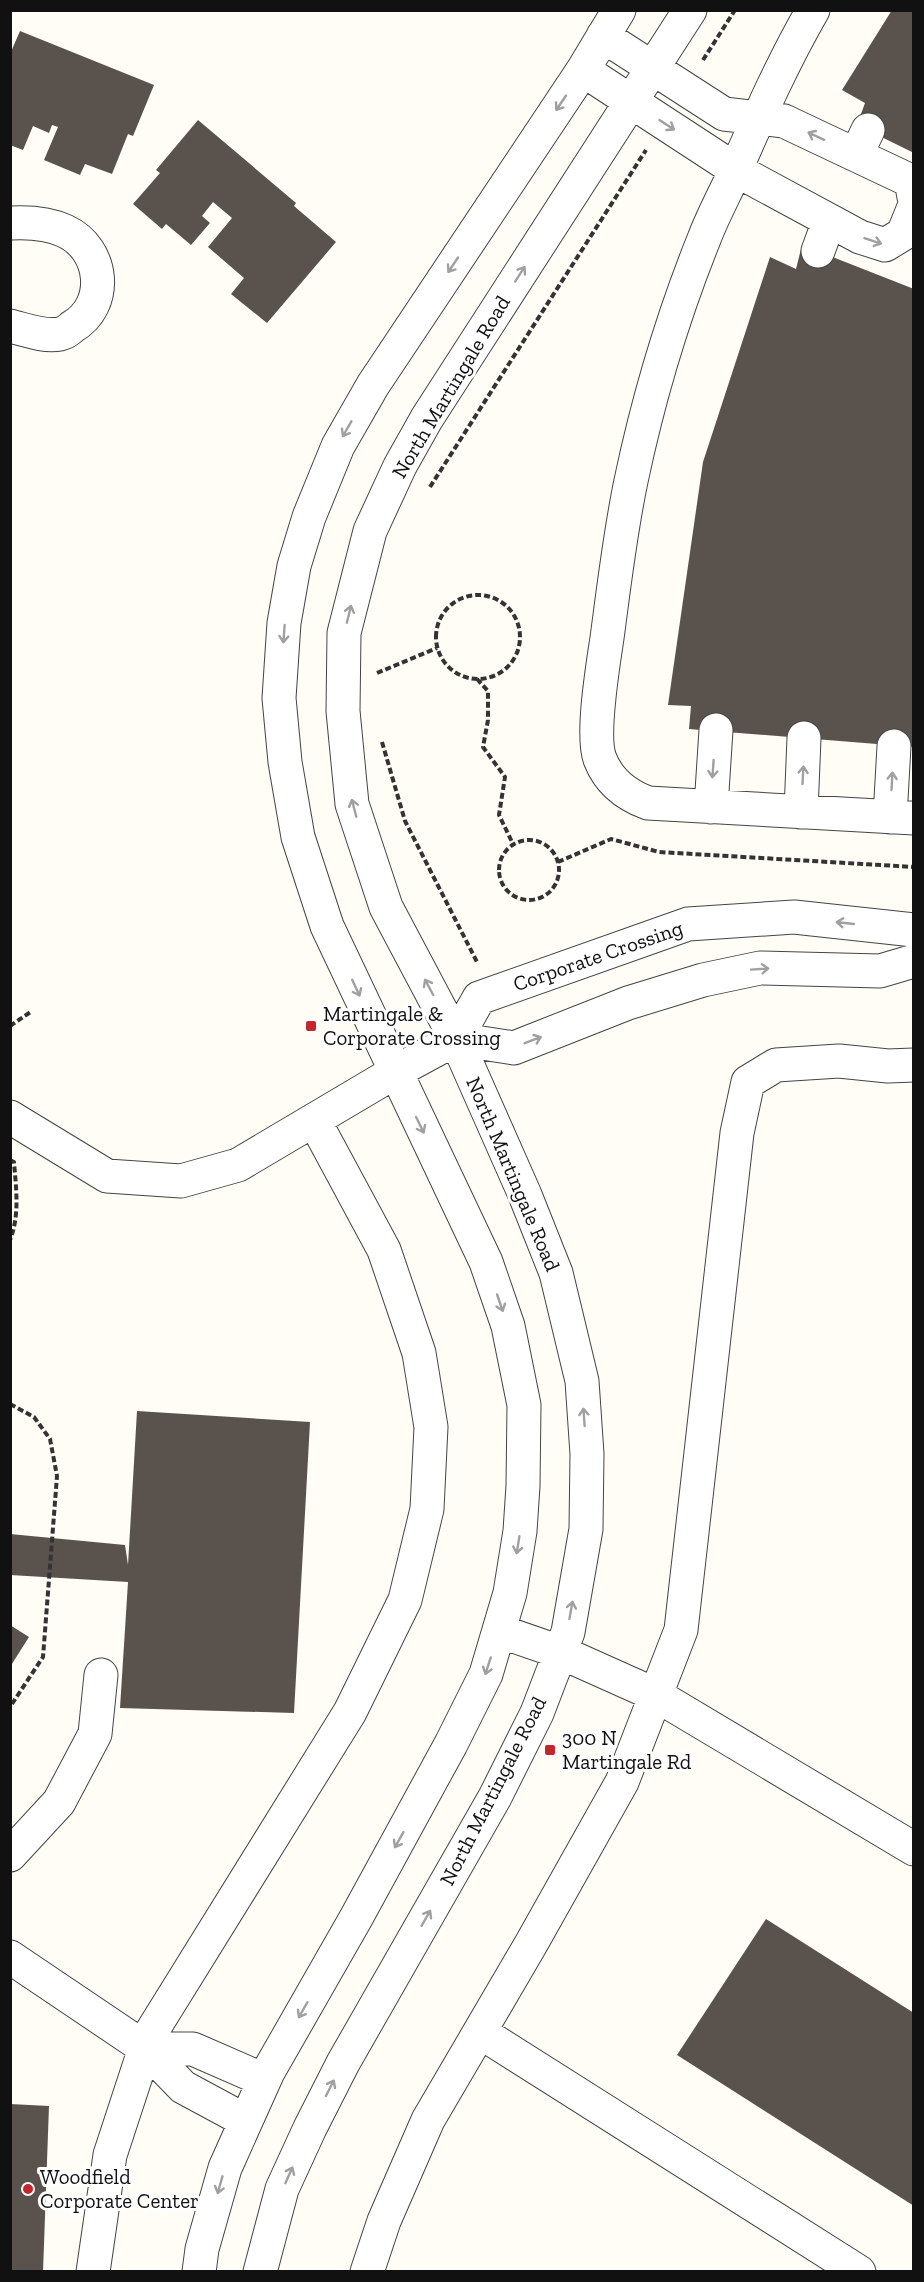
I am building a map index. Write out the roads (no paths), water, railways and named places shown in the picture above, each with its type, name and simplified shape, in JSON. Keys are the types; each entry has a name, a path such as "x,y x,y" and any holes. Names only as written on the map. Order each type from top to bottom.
{"street":[{"name":"North Martingale Road","path":"260,2271 282,2189 310,2128 343,2063 495,1797 537,1713 568,1632 586,1529 587,1454 582,1382 556,1273 525,1195 456,1039 386,907 352,804 343,711 344,633 370,531 400,466 427,418 690,10"},
{"path":"813,10 787,55 704,238 668,345 631,480 603,663 596,736 599,757 606,773 621,789 648,803 902,817 894,746"},
{"path":"199,2271 202,2249 225,2168 264,2080 451,1744 486,1674 510,1593 520,1531 524,1405 508,1326 486,1262 327,926 298,837 285,762 279,698 284,623 294,566 309,517 338,446 373,385 583,70 611,23 652,69 724,114 784,121 862,143 911,181 914,197"},
{"path":"583,70 736,170 860,237 885,245 903,234 914,207"},
{"path":"818,251 829,221"},
{"path":"10,222 46,225 66,232 88,249 97,268 99,287 94,304 82,321 62,334 36,333 10,326"},
{"path":"711,807 716,730"},
{"path":"801,812 804,738"},
{"name":"Corporate Crossing","path":"456,1039 479,998 688,924 794,917 910,926"},
{"path":"10,1117 107,1176 181,1181 238,1165 395,1072 456,1039 514,1048 628,1003 703,980 760,968 880,971 914,961"},
{"path":"880,971 904,983 914,983"},
{"path":"367,2271 384,2221 428,2120 622,1782 681,1630 737,1134 748,1082 776,1065 839,1061 888,1066 914,1065"},
{"path":"93,2271 110,2155 149,2036 350,1712 405,1600 427,1509 431,1427 419,1353 384,1250 314,1120"},
{"path":"499,1631 560,1652 656,1695 914,1849"},
{"path":"10,1855 59,1803 95,1734 101,1675"},
{"path":"10,1957 145,2048 183,2087 246,2121"},
{"path":"480,2032 859,2271"},
{"path":"145,2048 193,2049 264,2080"}],"place":[{"name":"Martingale & Corporate Crossing","path":"311,1026"},
{"name":"300 N Martingale Rd","path":"550,1750"},
{"name":"Woodfield Corporate Center","path":"28,2189"}]}
